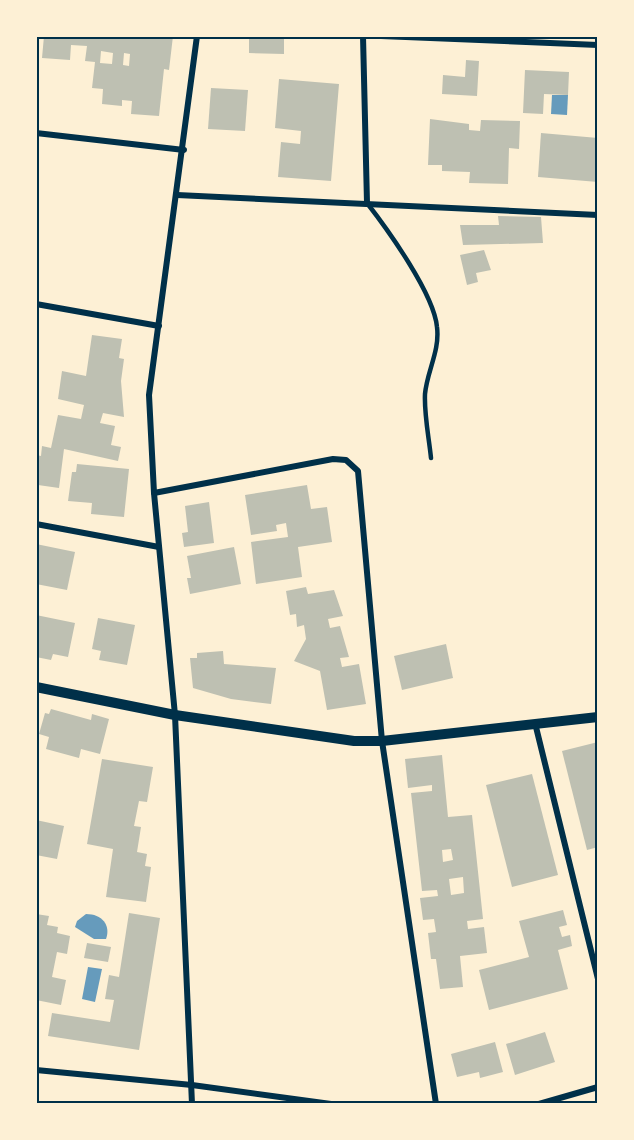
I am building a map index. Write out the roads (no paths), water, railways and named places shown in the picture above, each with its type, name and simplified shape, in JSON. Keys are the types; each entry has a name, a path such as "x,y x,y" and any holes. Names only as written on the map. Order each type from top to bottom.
{"street":[{"path":"192,1104 175,714 154,493 149,396 184,150 197,36"},
{"path":"363,36 367,203"},
{"path":"381,36 598,45"},
{"path":"36,133 184,150"},
{"path":"177,195 598,215"},
{"path":"36,304 159,326"},
{"path":"154,493 333,459 346,460 358,471 382,741 436,1104"},
{"path":"36,524 159,547"},
{"path":"36,687 175,714 324,738 382,741 598,717"},
{"path":"534,723 598,979"},
{"path":"36,1070 192,1085 331,1104"},
{"path":"539,1104 598,1087"}],"lane":[{"path":"367,203 409,264 428,299 437,325 436,359 425,394 431,458"}],"water":[{"path":"552,95 568,95 567,115 551,114"},
{"path":"86,914 97,916 104,921 107,929 106,939 94,939 75,927 77,921"},
{"path":"88,967 102,969 95,1002 82,999"}]}
